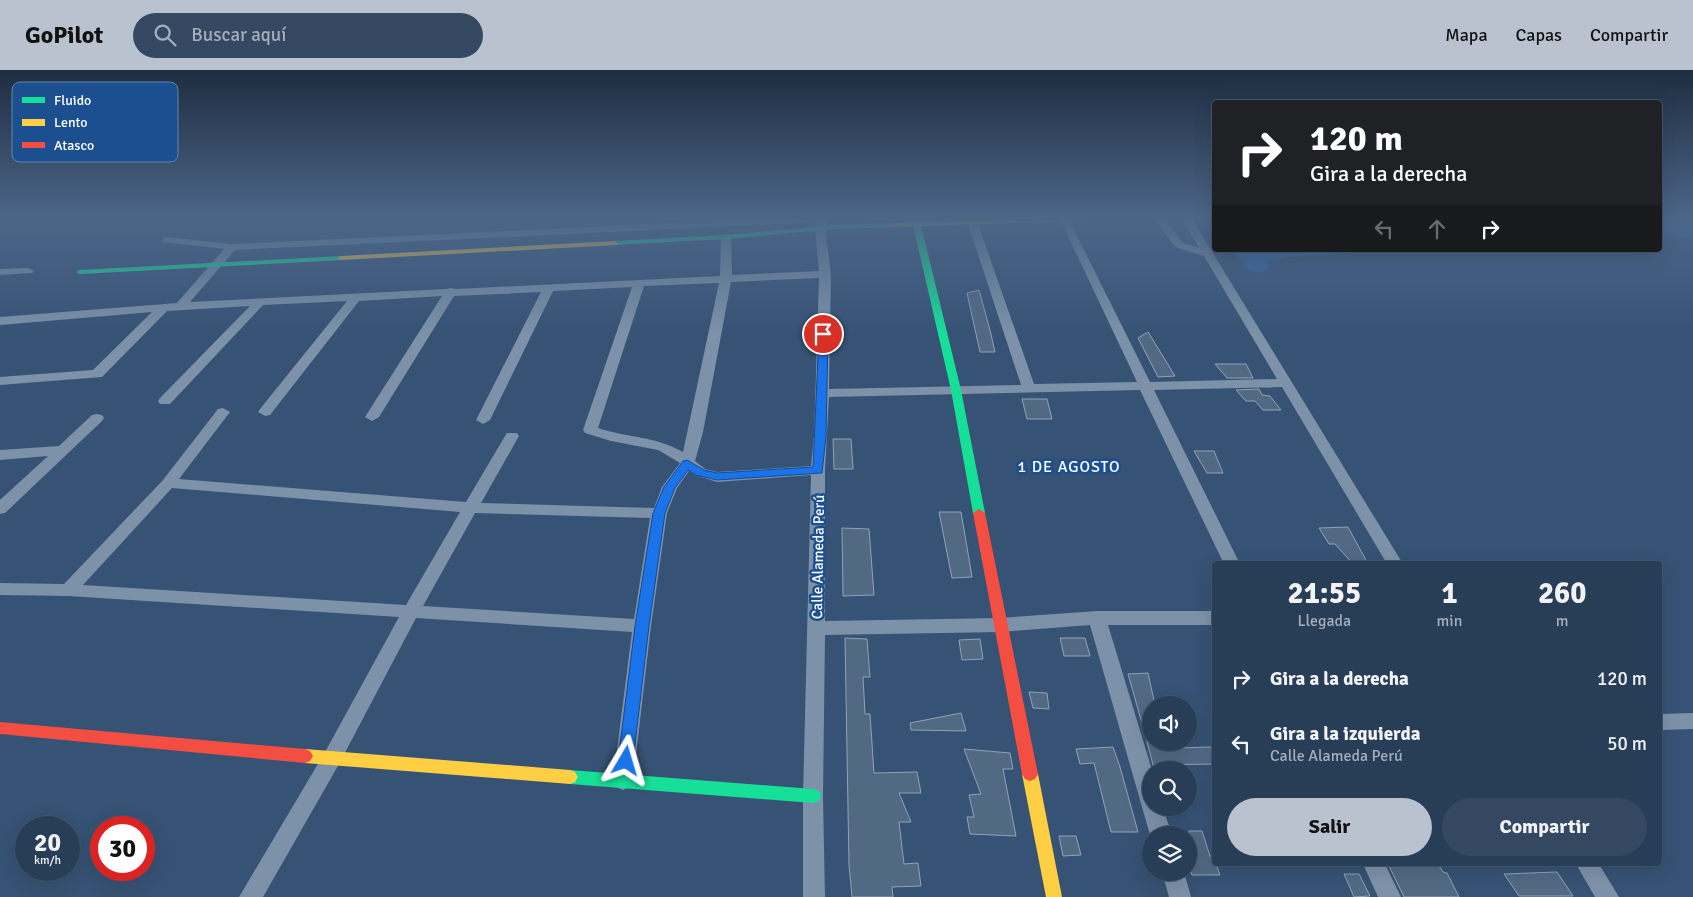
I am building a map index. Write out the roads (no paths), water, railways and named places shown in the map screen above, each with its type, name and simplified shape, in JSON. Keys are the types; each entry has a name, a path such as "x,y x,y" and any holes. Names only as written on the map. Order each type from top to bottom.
{"street":[{"path":"180,306 222,258"},
{"path":"80,272 337,258"},
{"path":"623,781 642,626 659,513 670,487 687,464 696,432 726,278 726,258"},
{"name":"Calle Alameda Perú","path":"814,897 813,796 819,510 818,470 822,393 824,258"},
{"path":"925,258 956,390 1054,897"},
{"path":"984,258 1029,389"},
{"path":"1083,258 1231,561"},
{"path":"1211,258 1393,561"},
{"path":"0,272 28,271"},
{"path":"0,321 180,306 452,291 825,274"},
{"path":"639,283 590,430 611,437 662,446 681,457 687,464 700,472 717,477 818,470"},
{"path":"483,420 549,287"},
{"path":"372,417 452,291"},
{"path":"265,412 356,297"},
{"path":"165,402 260,302"},
{"path":"0,382 97,374 163,308"},
{"path":"822,393 1286,383"},
{"path":"68,590 168,483 223,412"},
{"path":"0,509 97,418"},
{"path":"250,897 332,758 411,611 512,436"},
{"path":"0,455 63,450"},
{"path":"168,483 471,508 659,513"},
{"path":"0,589 68,590 642,626"},
{"path":"1097,618 1142,770"},
{"path":"817,628 1000,625 1097,618 1212,618"},
{"path":"1662,722 1693,721"},
{"path":"0,728 332,758 813,796"},
{"path":"1375,866 1390,897"},
{"path":"1587,866 1608,897"},
{"path":"1175,881 1180,897"}],"district":[{"name":"1 DE AGOSTO","path":"1069,466"}]}
